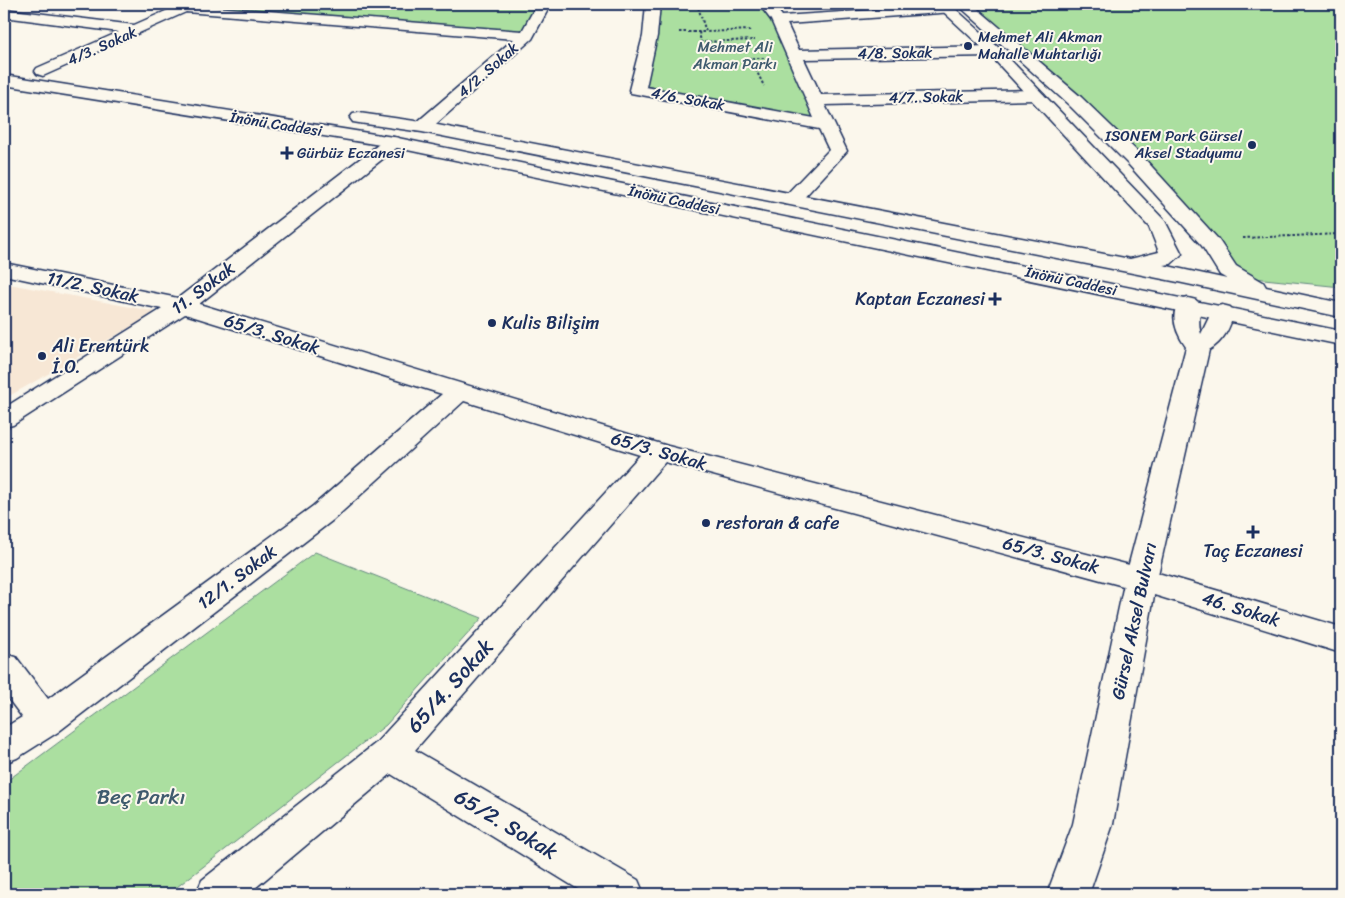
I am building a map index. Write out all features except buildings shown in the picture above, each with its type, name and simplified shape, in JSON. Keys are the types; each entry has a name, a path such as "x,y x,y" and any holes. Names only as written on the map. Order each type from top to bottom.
{"street":[{"path":"4,7 8,4"},
{"name":"4/2. Sokak","path":"422,127 527,36 544,4"},
{"name":"4/6. Sokak","path":"653,4 650,36 638,90 826,125"},
{"path":"766,4 778,20 838,151 791,200"},
{"path":"184,6 527,36"},
{"name":"4/3. Sokak","path":"43,71 138,30 184,6"},
{"path":"778,20 952,6 1076,101 1135,160 1208,239 1224,275 1222,312 1211,340 1198,346 1188,334 1186,324 1188,305 1171,254 1158,225 952,6"},
{"path":"4,13 138,30"},
{"name":"4/8. Sokak","path":"795,55 994,50"},
{"name":"İnönü Caddesi","path":"4,65 422,127 1178,275 1224,275 1284,297 1341,310"},
{"name":"İnönü Caddesi","path":"4,80 393,142 1341,338"},
{"name":"4/7. Sokak","path":"812,94 1036,95"},
{"name":"11. Sokak","path":"4,419 182,306 393,142"},
{"path":"1109,262 1139,264 1163,259 1171,254"},
{"name":"11/2. Sokak","path":"4,269 182,306"},
{"path":"1178,275 1192,294 1222,312"},
{"name":"65/3. Sokak","path":"182,306 659,452 1141,579"},
{"name":"Gürsel Aksel Bulvarı","path":"1068,894 1093,824 1141,579 1198,346"},
{"name":"12/1. Sokak","path":"4,748 45,721 323,513 458,392"},
{"name":"65/4. Sokak","path":"217,894 389,754 659,452"},
{"name":"46. Sokak","path":"1141,579 1341,640"},
{"path":"4,667 45,721"},
{"name":"65/2. Sokak","path":"389,754 623,894"}],"path":[{"path":"745,6 698,7 706,32 752,30"},
{"path":"699,32 701,42 756,40"},
{"path":"766,58 750,58 763,86 812,94"},
{"path":"1208,239 1341,234"}],"shaded area":[{"name":"Ali Erentürk İ.O.","path":"4,283 157,312 4,399"}],"green space":[{"path":"184,4 544,4 527,36 184,8"},
{"name":"Mehmet Ali Akman Parkı","path":"653,4 766,4 778,20 826,125 637,90 650,36"},
{"path":"969,4 1341,4 1341,287 1235,276 1066,87"},
{"name":"Beç Parkı","path":"315,552 482,618 386,725 168,894 4,894 4,783"}],"place":[{"name":"Mehmet Ali Akman Mahalle Muhtarlığı","path":"968,46"},
{"name":"ISONEM Park Gürsel Aksel Stadyumu","path":"1252,145"},
{"name":"Gürbüz Eczanesi","path":"287,153"},
{"name":"Kaptan Eczanesi","path":"995,299"},
{"name":"Kulis Bilişim","path":"492,323"},
{"name":"Ali Erentürk İ.O.","path":"42,356"},
{"name":"restoran & cafe","path":"706,523"},
{"name":"Taç Eczanesi","path":"1253,532"}]}
